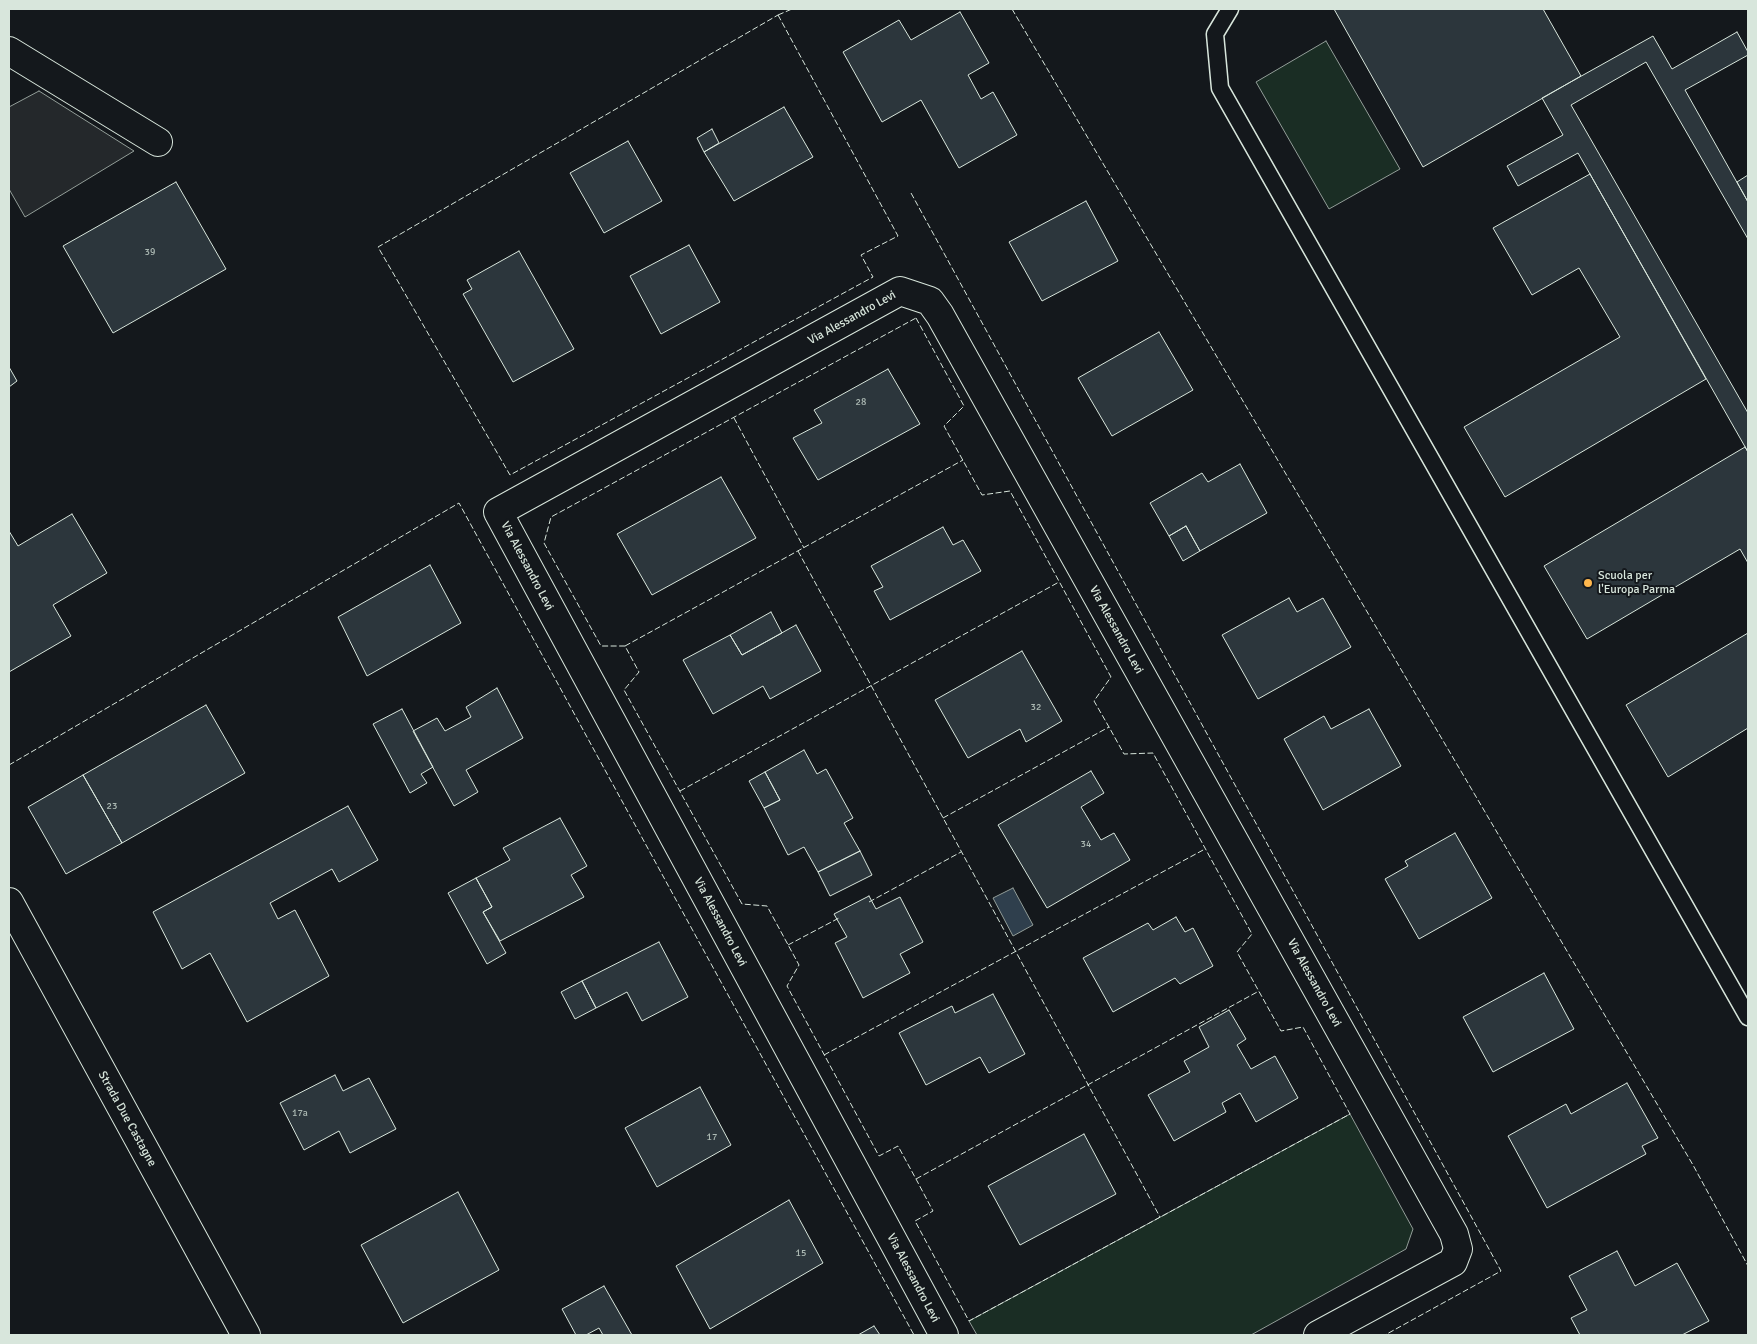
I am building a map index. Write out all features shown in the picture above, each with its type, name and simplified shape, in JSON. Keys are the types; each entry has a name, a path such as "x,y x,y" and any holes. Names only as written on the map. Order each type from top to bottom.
{"street":[{"path":"9,51 158,142"},
{"name":"Via Alessandro Levi","path":"944,1335 498,512 900,291 930,301 940,315 1454,1234 1458,1249 1453,1262 1318,1335"},
{"name":"Strada Due Castagne","path":"9,902 246,1335"}],"lane":[{"path":"1230,9 1215,34 1220,88 1748,1017"}],"green space":[{"path":"1326,41 1400,169 1329,209 1256,82"},
{"path":"1350,1114 1413,1229 1406,1249 1251,1335 977,1335 969,1321"}],"shaded area":[{"path":"39,91 134,151 25,217 9,189 9,107"}],"water":[{"path":"1013,888 1033,925 1013,936 993,898"}],"building":[{"path":"1334,9 1543,9 1581,76 1423,167"},
{"path":"960,12 989,63 968,75 981,99 993,92 1017,135 959,168 921,100 882,122 843,52 899,20 911,40"},
{"path":"1737,32 1748,55 1685,90 1748,202 1748,239 1646,62 1571,105 1748,413 1748,452 1578,153 1518,186 1507,166 1563,135 1542,98 1653,36 1672,69"},
{"path":"784,107 813,157 734,201 704,152"},
{"path":"712,129 719,143 704,152 697,138"},
{"path":"628,141 662,201 604,233 570,173"},
{"path":"1590,174 1706,379 1505,497 1464,427 1620,337 1579,268 1532,295 1493,228"},
{"path":"1748,175 1748,202 1737,182"},
{"path":"176,182 226,269 113,333 63,246"},
{"path":"1086,201 1118,261 1042,301 1009,242"},
{"path":"689,245 720,302 661,334 630,276"},
{"path":"519,251 574,349 513,382 463,294 472,289 467,280"},
{"path":"1159,332 1193,390 1112,436 1078,378"},
{"path":"9,367 17,381 9,387"},
{"path":"888,369 920,424 818,480 793,438 822,423 814,410"},
{"path":"1745,447 1748,452 1748,563 1740,549 1587,639 1544,566"},
{"path":"1240,464 1267,513 1200,551 1186,526 1169,536 1150,503 1202,473 1208,482"},
{"path":"721,477 756,538 652,595 617,534"},
{"path":"72,514 107,573 53,605 71,636 9,672 9,531 18,546"},
{"path":"1186,526 1200,551 1183,561 1169,536"},
{"path":"943,527 953,545 963,540 981,571 890,620 874,591 883,587 871,566"},
{"path":"430,565 461,623 367,676 338,617"},
{"path":"1289,598 1297,612 1323,598 1351,647 1258,699 1222,635"},
{"path":"771,612 782,633 742,655 730,635"},
{"path":"796,625 821,671 770,699 763,686 713,714 683,660 730,635 742,655"},
{"path":"1748,633 1748,728 1668,777 1626,705"},
{"path":"1022,651 1062,721 1026,742 1020,729 968,758 935,700"},
{"path":"497,688 523,738 466,770 478,792 454,806 413,731 437,718 445,731 471,717 466,707"},
{"path":"206,705 245,773 122,843 83,775"},
{"path":"402,709 433,767 421,774 427,783 410,793 373,724"},
{"path":"1369,709 1401,766 1323,810 1284,739 1324,716 1331,729"},
{"path":"804,750 817,774 826,769 853,818 844,823 860,851 818,872 804,847 788,855 764,808 780,800 765,772"},
{"path":"1091,771 1104,793 1081,807 1101,840 1114,833 1130,860 1047,908 998,825"},
{"path":"765,772 780,800 764,808 749,781"},
{"path":"83,775 122,843 66,874 28,807"},
{"path":"348,806 378,860 339,882 332,869 270,903 278,919 295,910 329,976 247,1022 210,953 182,969 153,912"},
{"path":"560,818 587,866 571,875 584,897 500,941 483,912 492,907 476,878 510,860 503,848"},
{"path":"1455,833 1492,898 1419,939 1385,879 1408,866 1405,861"},
{"path":"860,851 872,875 830,896 818,872"},
{"path":"476,878 492,907 483,912 506,953 487,964 448,893"},
{"path":"869,896 876,909 900,897 923,942 900,954 910,973 863,998 835,943 847,937 834,914"},
{"path":"1176,917 1185,932 1193,928 1213,966 1180,984 1175,978 1113,1012 1083,958 1148,923 1153,930"},
{"path":"659,942 688,997 642,1021 627,992 596,1008 582,981"},
{"path":"1544,973 1574,1029 1493,1072 1463,1017"},
{"path":"582,981 596,1008 575,1019 561,992"},
{"path":"993,994 1025,1054 989,1073 980,1057 926,1085 899,1033 952,1006 955,1013"},
{"path":"1229,1010 1246,1039 1237,1045 1251,1069 1275,1056 1298,1098 1256,1122 1240,1093 1222,1103 1226,1112 1174,1141 1148,1095 1190,1072 1184,1061 1209,1047 1199,1027"},
{"path":"335,1075 343,1091 369,1078 396,1129 350,1153 339,1131 304,1150 280,1103"},
{"path":"1627,1083 1658,1138 1642,1146 1646,1154 1547,1208 1508,1136 1566,1104 1571,1114"},
{"path":"700,1087 731,1145 657,1187 625,1128"},
{"path":"1084,1134 1116,1194 1020,1245 988,1186"},
{"path":"458,1192 499,1270 403,1323 361,1245"},
{"path":"789,1200 823,1263 710,1329 676,1266"},
{"path":"1617,1251 1635,1286 1677,1263 1709,1321 1682,1335 1580,1335 1571,1318 1587,1310 1569,1276"},
{"path":"604,1286 632,1335 603,1335 599,1328 586,1335 576,1335 562,1309"},
{"path":"874,1326 880,1335 858,1335"}],"fence":[{"path":"778,15 792,9"},
{"path":"1012,9 1693,1165 1748,1266"},
{"path":"778,15 898,236 861,255 873,277 510,475 378,247 778,15"},
{"path":"911,193 1501,1271 1385,1335"},
{"path":"916,318 964,406 944,426 982,495 1010,491 1111,677 1094,701 1124,754 1153,753 1252,934 1237,952 1281,1031 1303,1027 1350,1114 969,1321 915,1221 933,1211 916,1179 898,1146 879,1156 787,986 799,965 767,906 742,904 624,690 639,672 625,646 601,646 544,543 551,517 916,318"},
{"path":"734,418 804,548"},
{"path":"625,646 963,460"},
{"path":"9,765 459,503 914,1335"},
{"path":"798,551 1160,1217"},
{"path":"680,791 1059,582"},
{"path":"943,818 1109,727"},
{"path":"824,1055 1205,849"},
{"path":"869,902 961,852"},
{"path":"788,945 839,918"},
{"path":"916,1179 1259,991"}],"place":[{"name":"Scuola per l'Europa Parma","path":"1588,583"}]}
